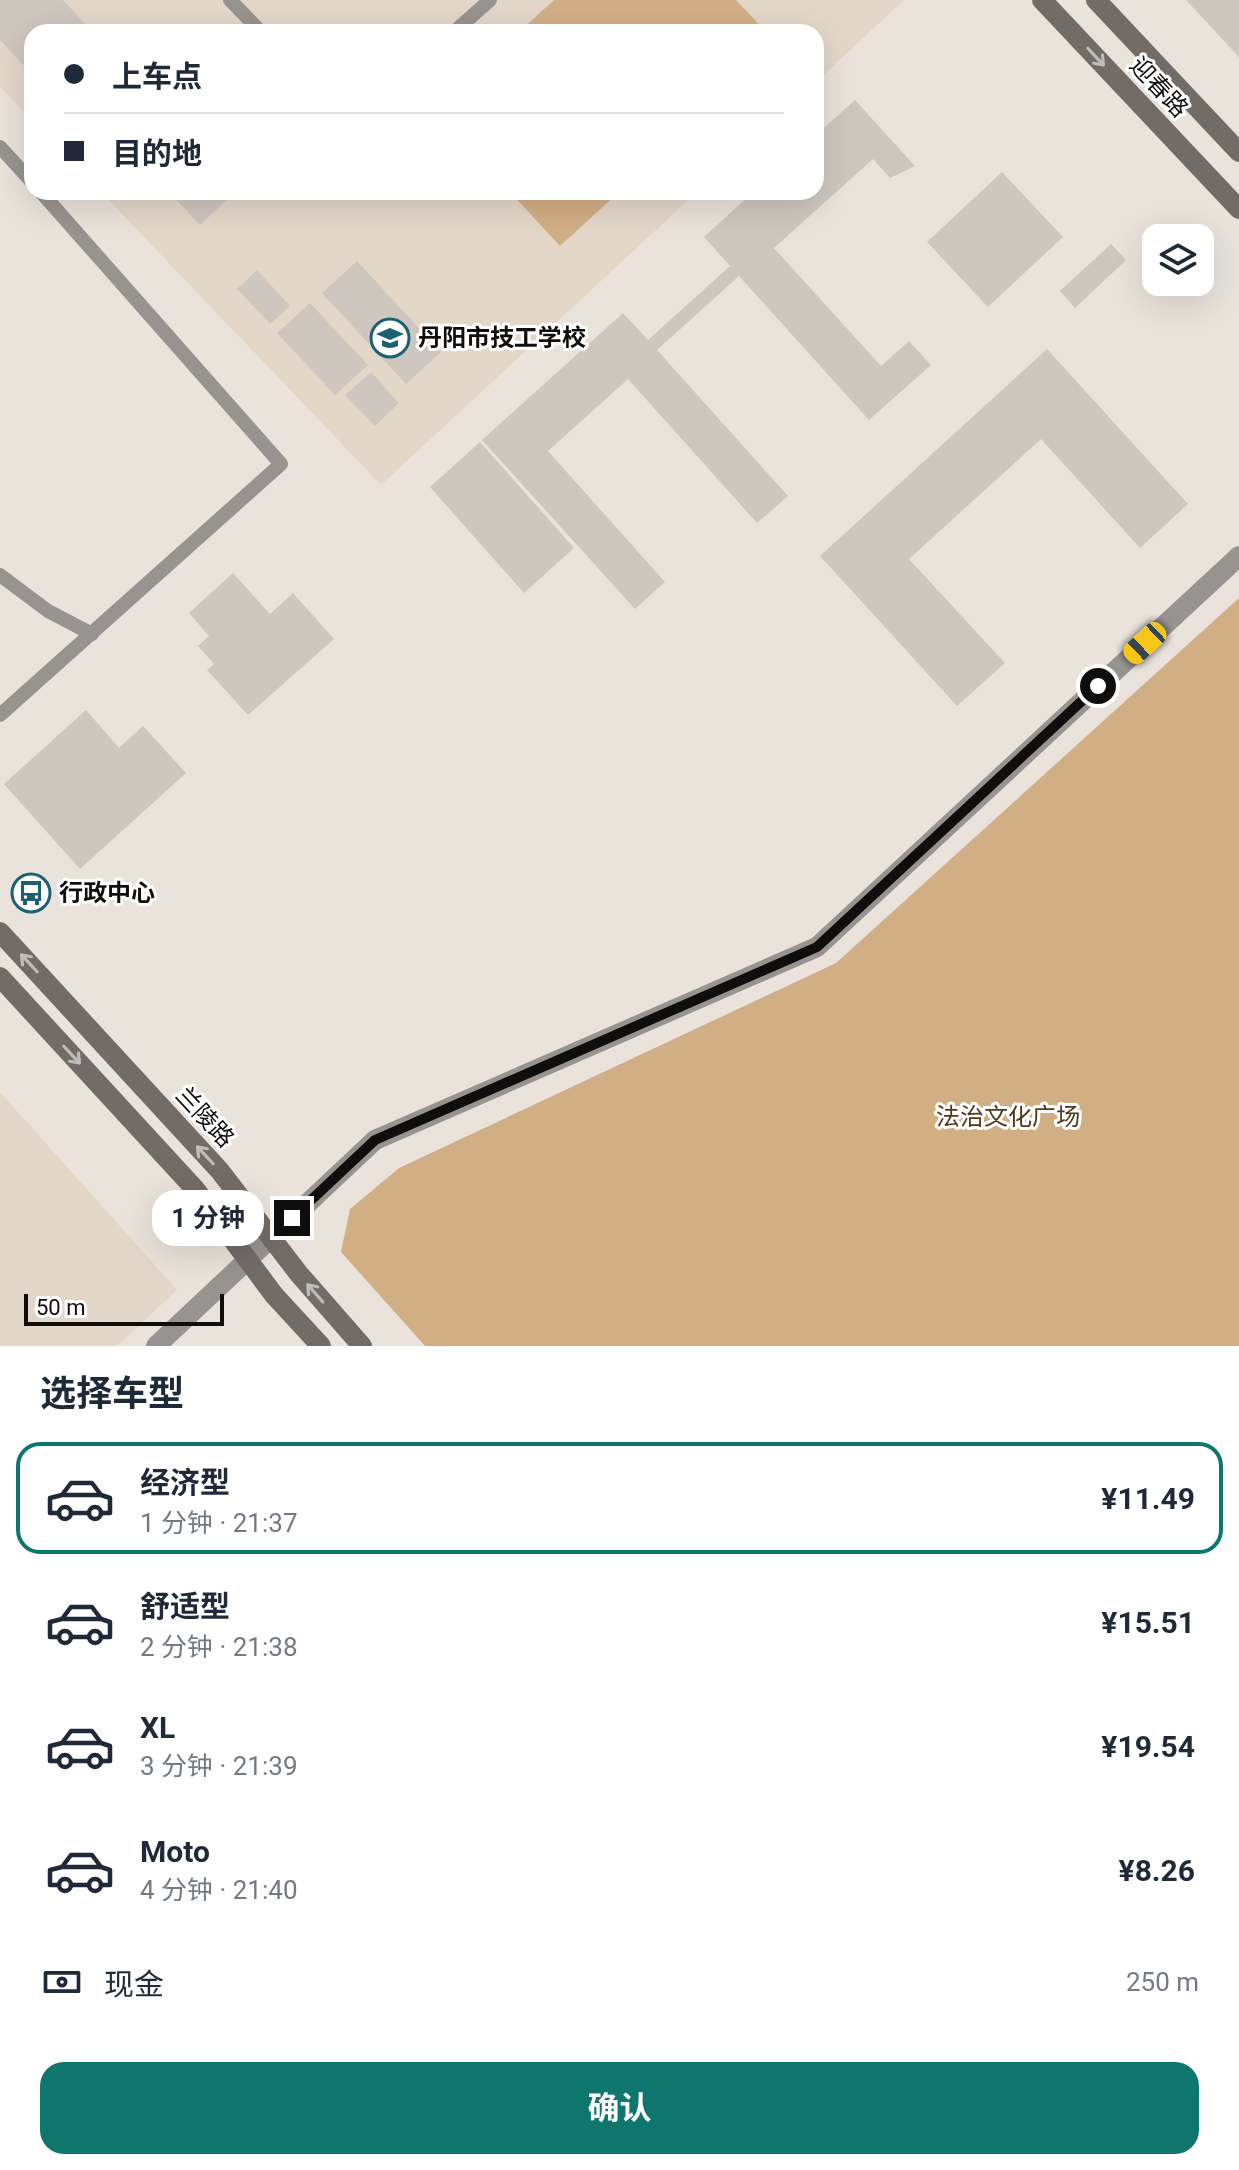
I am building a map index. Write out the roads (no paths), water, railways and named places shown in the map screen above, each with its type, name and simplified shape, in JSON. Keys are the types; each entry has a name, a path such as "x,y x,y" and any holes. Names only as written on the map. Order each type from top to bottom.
{"street":[{"name":"迎春路","path":"1042,0 1239,209"},
{"name":"迎春路","path":"1096,0 1239,152"},
{"path":"156,1346 375,1140 817,947 1239,556"},
{"name":"兰陵路","path":"0,932 220,1171 299,1274 362,1346"},
{"path":"0,977 195,1189 274,1295 321,1346"}],"lane":[{"path":"230,0 253,24"},
{"path":"463,24 490,0"},
{"path":"0,147 24,173"},
{"path":"0,715 281,464 48,200"},
{"path":"0,575 48,611 92,634"}],"place":[{"name":"丹阳市技工学校","path":"390,338"},
{"name":"行政中心","path":"31,893"}],"park label":[{"name":"法治文化广场","path":"1008,1117"}]}
